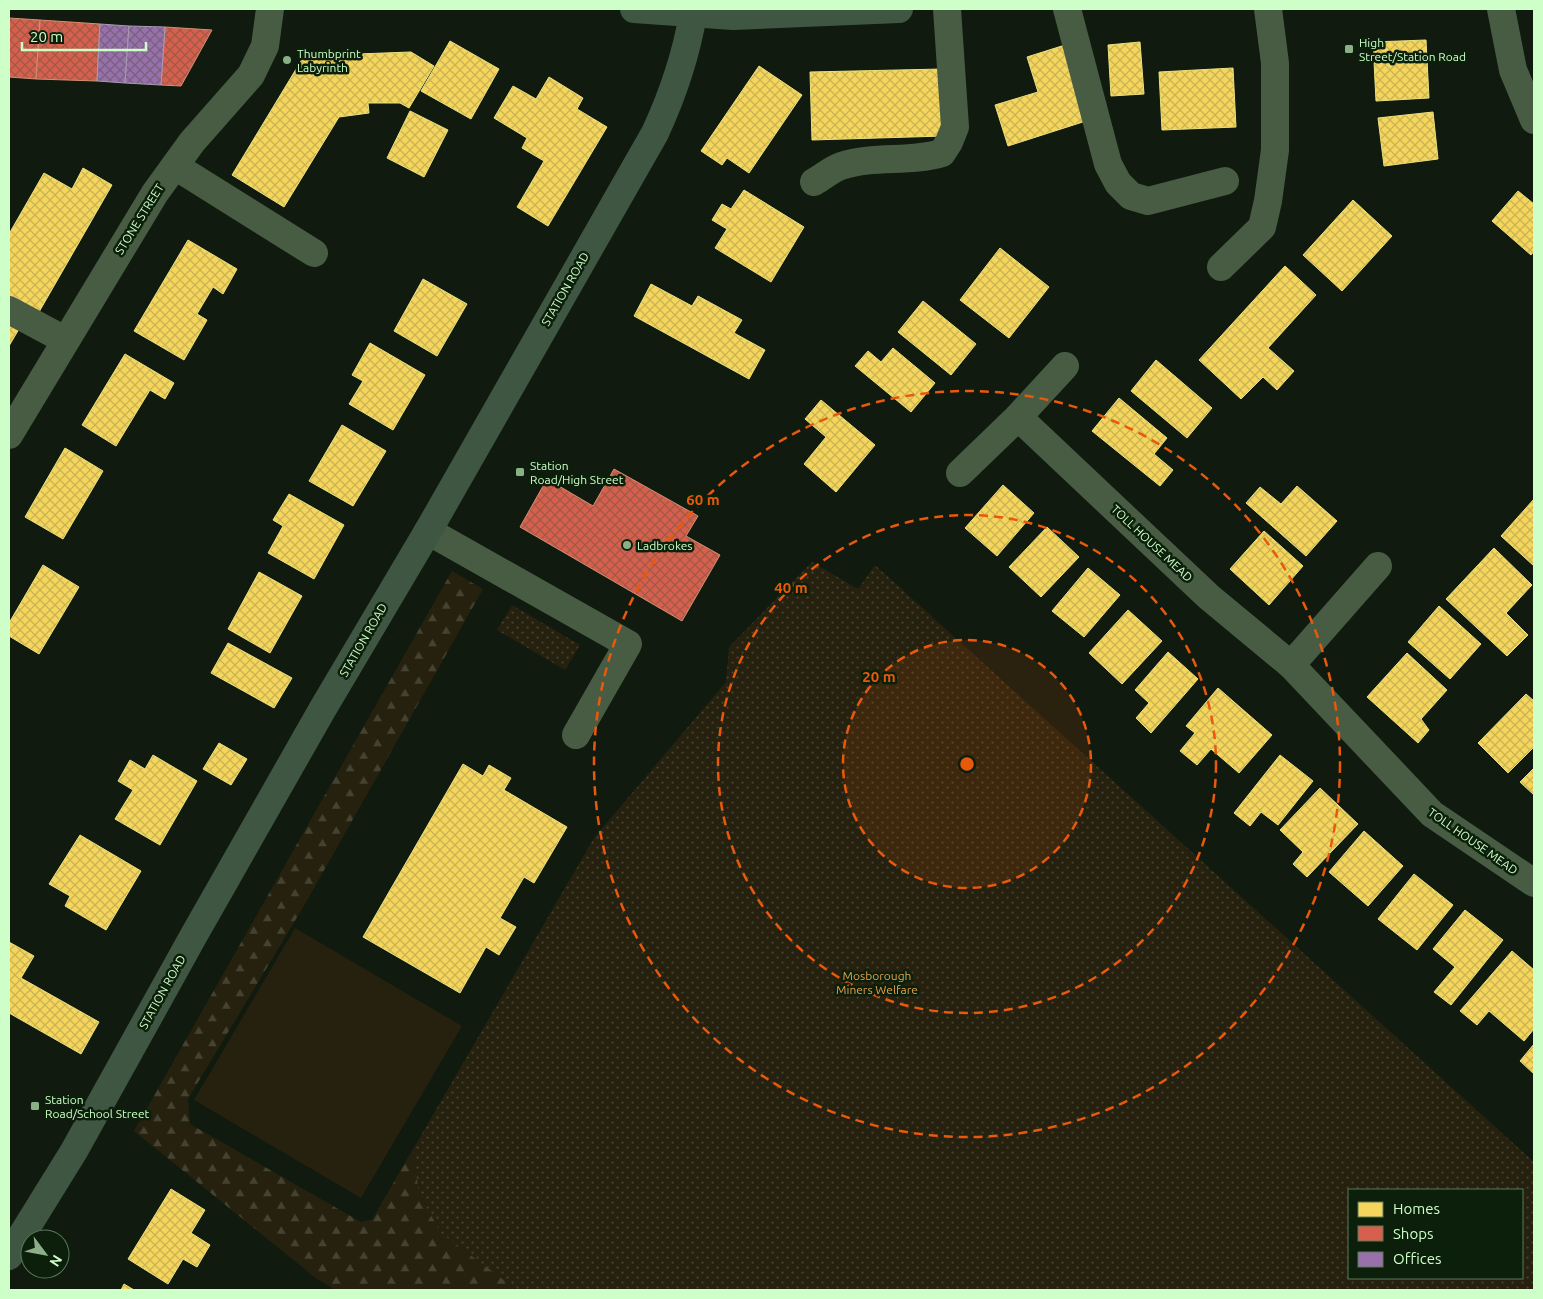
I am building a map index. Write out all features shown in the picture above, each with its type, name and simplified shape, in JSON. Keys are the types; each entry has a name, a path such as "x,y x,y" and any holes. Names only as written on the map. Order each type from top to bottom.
{"main road":[{"path":"634,9 693,11 733,16 899,9"},
{"name":"STATION ROAD","path":"9,1256 74,1151 322,710 428,531 654,133 667,106 682,66 693,11"}],"street":[{"name":"STONE STREET","path":"9,435 155,193 192,142 251,75 265,46 270,9"},
{"path":"814,182 840,167 867,160 925,158 942,153 950,142 955,127 947,9"},
{"path":"1068,9 1108,164 1118,183 1131,196 1148,201 1225,181"},
{"path":"1221,267 1262,227 1268,201 1274,150 1275,73 1268,9"},
{"path":"1501,9 1513,70 1534,120"},
{"path":"175,166 314,253"},
{"path":"9,310 65,340"},
{"path":"960,474 1018,417 1065,366"},
{"name":"TOLL HOUSE MEAD","path":"1018,417 1209,597 1291,665 1432,814 1534,883"},
{"path":"428,531 628,644 576,736"},
{"path":"1291,665 1378,566"}],"green space":[{"name":"Mosborough Miners Welfare","path":"812,562 858,589 875,565 1534,1162 1534,1290 429,1290 362,1237 594,838 726,682 729,647"},
{"path":"452,571 483,589 305,904 188,1099 190,1124 361,1222 373,1219 413,1149 419,1194 441,1233 517,1290 336,1290 317,1279 134,1131"},
{"path":"512,605 580,645 565,670 497,630"},
{"path":"295,928 462,1026 361,1198 194,1100"}],"building: Homes":[{"path":"1426,40 1429,98 1376,101 1373,42"},
{"path":"450,41 499,69 471,119 421,91"},
{"path":"1140,42 1144,94 1111,96 1108,45"},
{"path":"1065,45 1089,120 1008,146 995,105 1038,92 1027,57"},
{"path":"411,52 434,66 409,108 400,103 368,103 369,113 339,117 284,207 232,175 304,56"},
{"path":"759,66 802,95 749,173 727,158 722,165 701,151"},
{"path":"1233,68 1236,127 1162,130 1159,72"},
{"path":"942,69 944,136 812,140 810,72"},
{"path":"549,77 583,98 577,109 607,127 548,226 517,207 544,161 522,148 527,138 494,118 513,86 536,99"},
{"path":"410,111 448,130 424,177 387,158"},
{"path":"1433,112 1438,159 1384,166 1378,118"},
{"path":"83,168 112,185 39,312 9,295 9,234 44,173 72,189"},
{"path":"744,190 804,227 771,282 715,248 727,229 712,220 722,204 731,209"},
{"path":"1518,191 1534,204 1534,251 1531,255 1492,221"},
{"path":"1353,200 1392,236 1342,291 1303,255"},
{"path":"188,240 237,269 223,294 213,287 197,314 207,320 184,360 134,331"},
{"path":"1000,248 1049,287 1009,338 960,300"},
{"path":"1285,266 1316,295 1268,348 1294,371 1277,390 1263,377 1241,399 1199,360"},
{"path":"423,279 467,304 437,356 394,331"},
{"path":"651,284 692,306 698,296 742,320 734,333 765,350 749,379 634,316"},
{"path":"923,301 976,344 951,375 898,332"},
{"path":"9,323 19,329 9,346"},
{"path":"370,343 425,375 393,430 349,404 363,381 352,375"},
{"path":"893,348 935,383 911,412 855,366 868,351 881,362"},
{"path":"125,354 174,383 165,399 150,390 116,446 82,425"},
{"path":"1156,360 1212,408 1187,438 1131,391"},
{"path":"1119,398 1167,438 1154,454 1173,470 1160,486 1092,431"},
{"path":"821,400 875,445 836,492 804,464 826,437 805,419"},
{"path":"342,425 386,451 353,506 309,481"},
{"path":"65,448 103,471 63,539 25,517"},
{"path":"1003,485 1034,513 997,556 965,528"},
{"path":"1297,486 1337,521 1306,556 1246,503 1260,487 1281,504"},
{"path":"289,494 344,525 314,579 268,553 283,526 273,520"},
{"path":"1534,499 1534,566 1501,536"},
{"path":"1047,527 1079,557 1041,597 1009,567"},
{"path":"1264,531 1303,566 1269,605 1230,569"},
{"path":"1494,548 1532,585 1506,613 1528,635 1507,656 1446,599"},
{"path":"43,565 79,587 39,654 9,636 9,623"},
{"path":"1088,568 1120,595 1084,637 1052,611"},
{"path":"259,572 302,596 270,653 228,629"},
{"path":"1439,606 1481,644 1450,679 1408,642"},
{"path":"1128,610 1162,641 1122,684 1089,653"},
{"path":"228,643 292,678 274,708 211,673"},
{"path":"1168,652 1198,679 1151,733 1136,718 1149,703 1135,690"},
{"path":"1407,653 1447,690 1421,719 1429,730 1418,743 1367,697"},
{"path":"1218,688 1272,735 1239,773 1211,749 1197,765 1180,751 1195,733 1186,726"},
{"path":"1526,694 1534,701 1534,747 1508,773 1478,743"},
{"path":"219,743 247,759 231,785 203,769"},
{"path":"153,755 197,781 160,845 115,819 133,790 118,781 130,760 145,769"},
{"path":"1280,755 1313,781 1278,825 1261,812 1250,826 1234,813"},
{"path":"463,764 483,776 489,765 511,778 504,790 567,827 534,883 524,877 500,918 516,927 499,955 486,947 460,993 363,937"},
{"path":"1534,768 1534,795 1520,782"},
{"path":"1320,788 1358,824 1307,877 1293,864 1303,852 1280,830"},
{"path":"1364,831 1403,866 1368,906 1329,872"},
{"path":"80,835 141,871 106,930 65,906 70,896 49,884"},
{"path":"1414,874 1453,905 1417,950 1378,919"},
{"path":"1465,910 1503,940 1451,1005 1434,992 1455,967 1433,949"},
{"path":"9,942 34,956 21,978 99,1022 81,1054 9,1013"},
{"path":"1512,951 1534,970 1534,1029 1524,1041 1489,1011 1477,1025 1460,1011"},
{"path":"1534,1044 1534,1074 1520,1061"},
{"path":"171,1189 205,1210 191,1233 210,1245 197,1267 183,1259 168,1284 128,1259"},
{"path":"124,1284 134,1290 121,1290"}],"building: Shops":[{"path":"9,18 40,20 36,79 9,77"},
{"path":"40,20 100,24 97,81 36,79"},
{"path":"165,27 212,30 181,86 161,85"},
{"name":"Ladbrokes","path":"614,469 698,516 686,536 720,555 682,621 520,527 547,479 593,506"}],"building: Offices":[{"path":"100,24 129,26 125,83 97,81"},
{"path":"129,26 165,27 161,85 125,83"}],"place":[{"name":"High Street/Station Road","path":"1349,49"},
{"name":"Thumbprint Labyrinth","path":"287,60"},
{"name":"Station Road/High Street","path":"520,472"},
{"name":"Ladbrokes","path":"627,545"},
{"name":"Station Road/School Street","path":"35,1106"}]}
